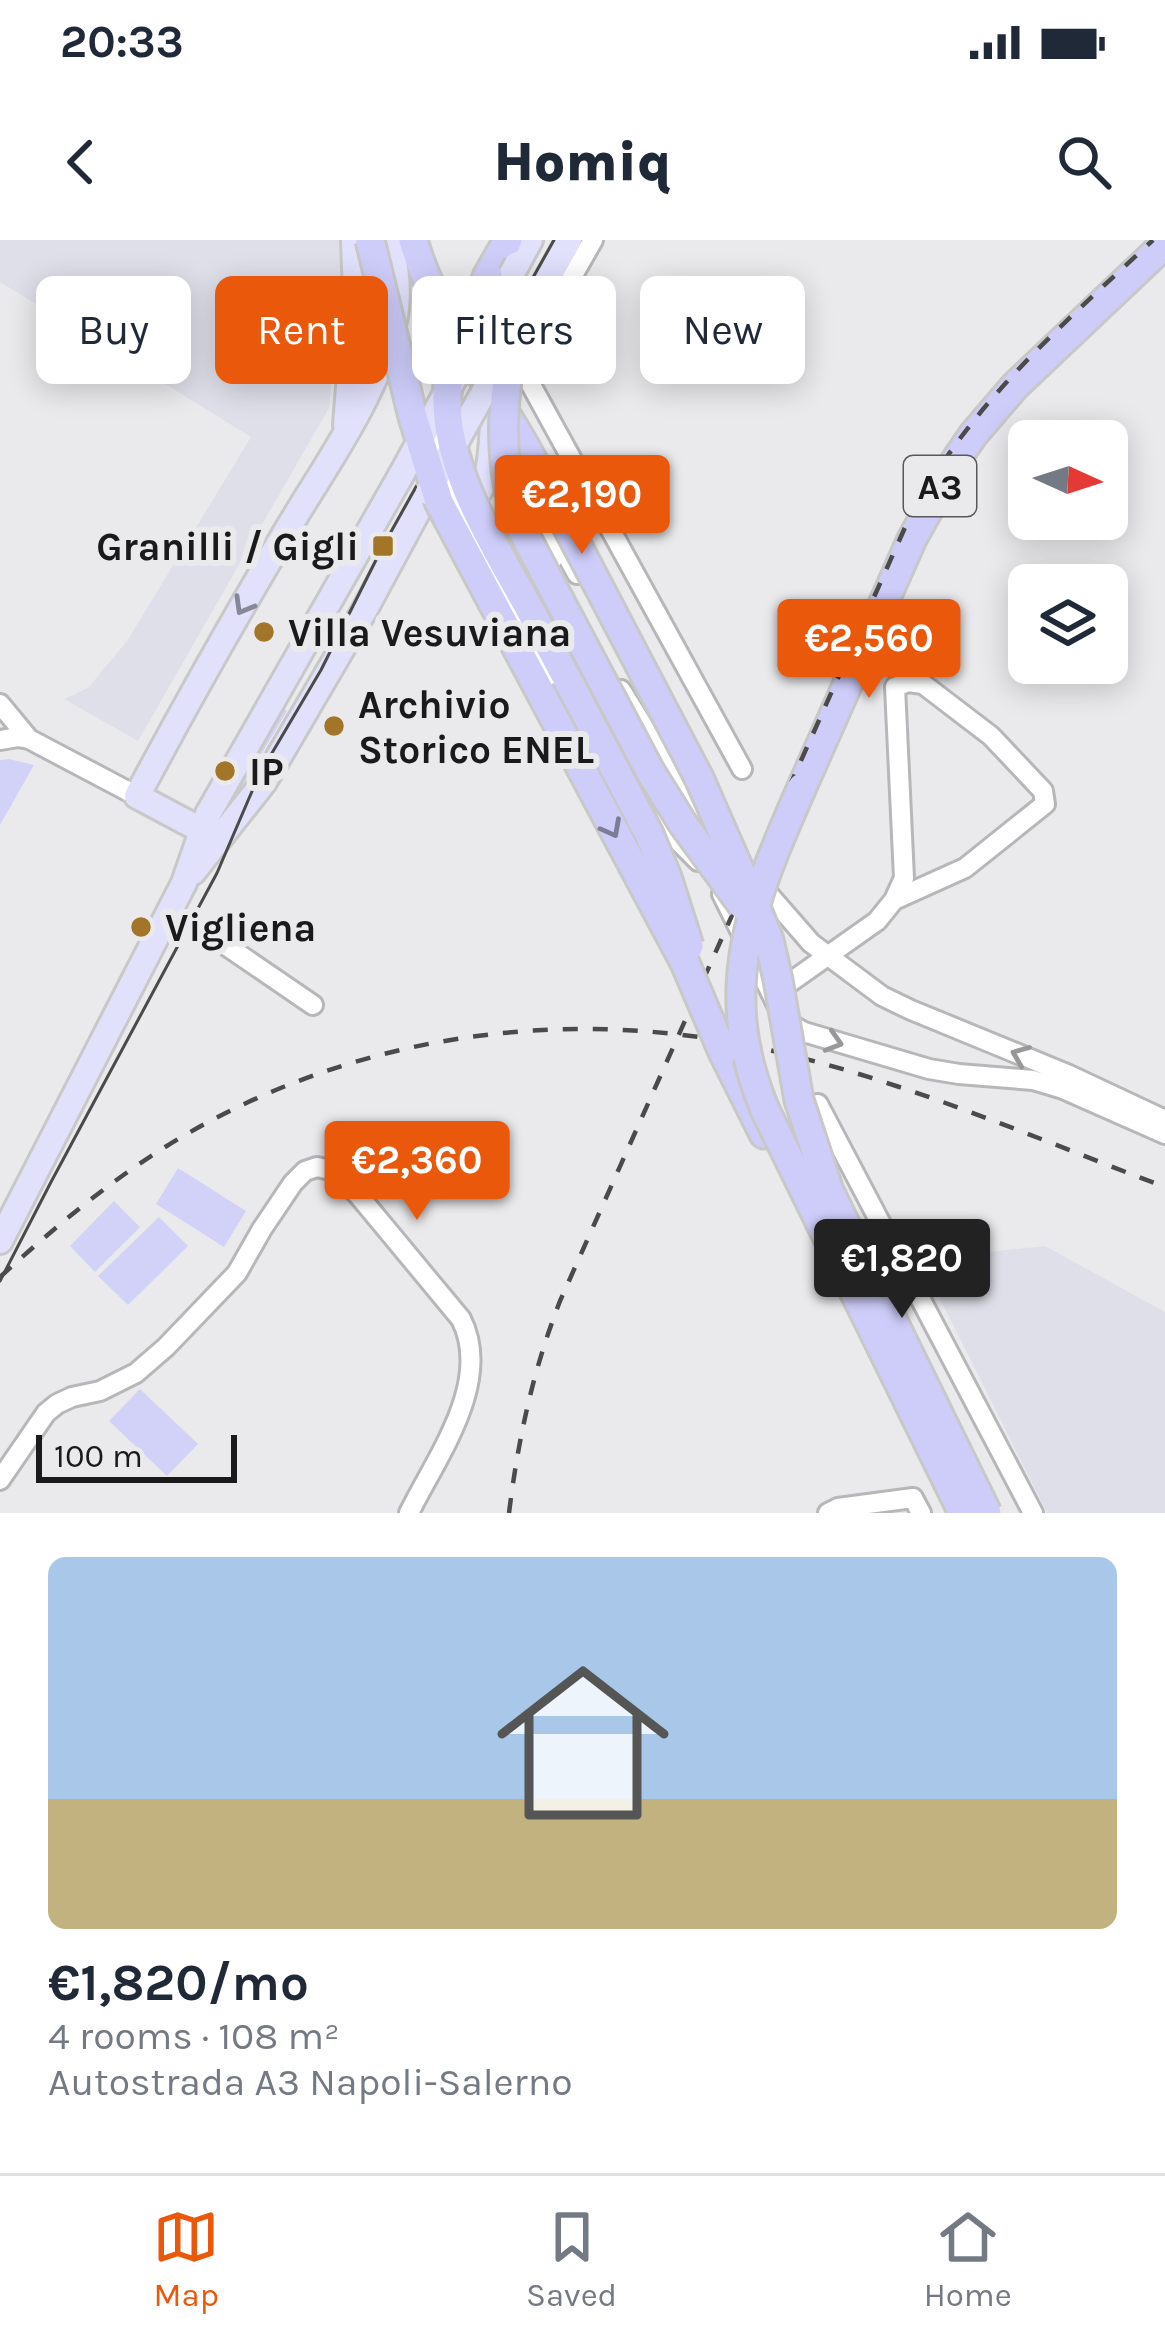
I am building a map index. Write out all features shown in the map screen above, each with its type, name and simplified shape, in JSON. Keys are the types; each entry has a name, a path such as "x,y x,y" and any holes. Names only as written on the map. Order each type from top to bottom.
{"highway":[{"path":"390,242 418,259 442,310 513,422 699,778 769,940 774,988"},
{"path":"390,242 426,463 439,502 685,963 724,1052 951,1513"},
{"name":"A3","path":"974,1513 766,1088 753,1026 754,952 804,796 911,539 956,460 1015,386 1165,244"},
{"path":"512,252 488,275 451,363 447,415 454,457 649,834 724,1052"},
{"name":"A3","path":"963,1513 757,1090 744,1040 740,981 748,929 761,882 922,546 966,467 1023,396 1165,261"},
{"path":"506,384 508,489 525,537 650,772 752,919 774,988 799,1100 829,1191 987,1513"}],"main road":[{"path":"346,433 356,298 354,240"},
{"path":"0,1241 203,846 201,830 400,477 512,252 530,240"},
{"path":"547,276 568,240"},
{"path":"201,830 137,796 382,362 398,286 390,242"},
{"path":"185,882 264,782 406,533 444,501 494,384"},
{"path":"444,501 480,494 488,473 491,388"},
{"path":"201,830 243,812"}],"street":[{"path":"593,240 527,356 525,374 742,769"},
{"path":"488,275 459,320 440,372 438,441 444,501 475,536 529,628 591,691 643,757 703,856 792,1025 928,1069 1033,1080 1063,1088 1165,1134"},
{"path":"513,422 521,461 541,508 713,827"},
{"path":"504,451 534,524 617,683 684,792 776,906 829,958 882,995 1165,1120"},
{"path":"426,463 444,501 607,767 719,888"},
{"path":"774,988 829,958 878,922 904,878 895,687 908,682 923,684 991,736 1042,790 1045,804 964,868 894,900"},
{"path":"0,704 29,739"},
{"path":"0,740 29,739 137,796"},
{"path":"169,912 313,1005"},
{"path":"818,1104 1033,1513"},
{"path":"0,1480 57,1404 100,1391 136,1372 166,1347 237,1273 293,1184 305,1171 317,1167 335,1172 359,1196 461,1319 470,1337 471,1381 461,1410 409,1513"},
{"path":"828,1513 838,1508 917,1506"}],"shaded area":[{"path":"0,240 346,240 342,276 215,276 215,384 331,384 329,408 138,741 64,699 88,688 127,641 251,437 165,384 191,384 191,276 36,276 36,304 0,282"},
{"path":"281,707 287,711 237,803 222,813"},
{"path":"0,760 34,765 0,825"},
{"path":"178,1168 246,1211 224,1247 156,1204"},
{"path":"114,1201 140,1227 95,1272 70,1246"},
{"path":"159,1217 188,1246 128,1305 98,1276"},
{"path":"1045,1246 1165,1312 1165,1513 1047,1513 920,1259"},
{"path":"140,1389 198,1444 167,1476 109,1421"}],"tram line":[{"path":"0,1281 217,873 259,775 554,240"}],"railway":[{"path":"509,1513 528,1405 560,1301 907,523 986,405 1153,240"},
{"path":"0,1277 132,1169 247,1103 316,1074 388,1053 461,1038 536,1030 686,1035 760,1048 863,1075 965,1110 1165,1187"}],"place":[{"name":"Granilli / Gigli","path":"383,546"},
{"name":"Villa Vesuviana","path":"264,632"},
{"name":"Archivio Storico ENEL","path":"334,726"},
{"name":"IP","path":"225,771"},
{"name":"Vigliena","path":"141,927"}]}
